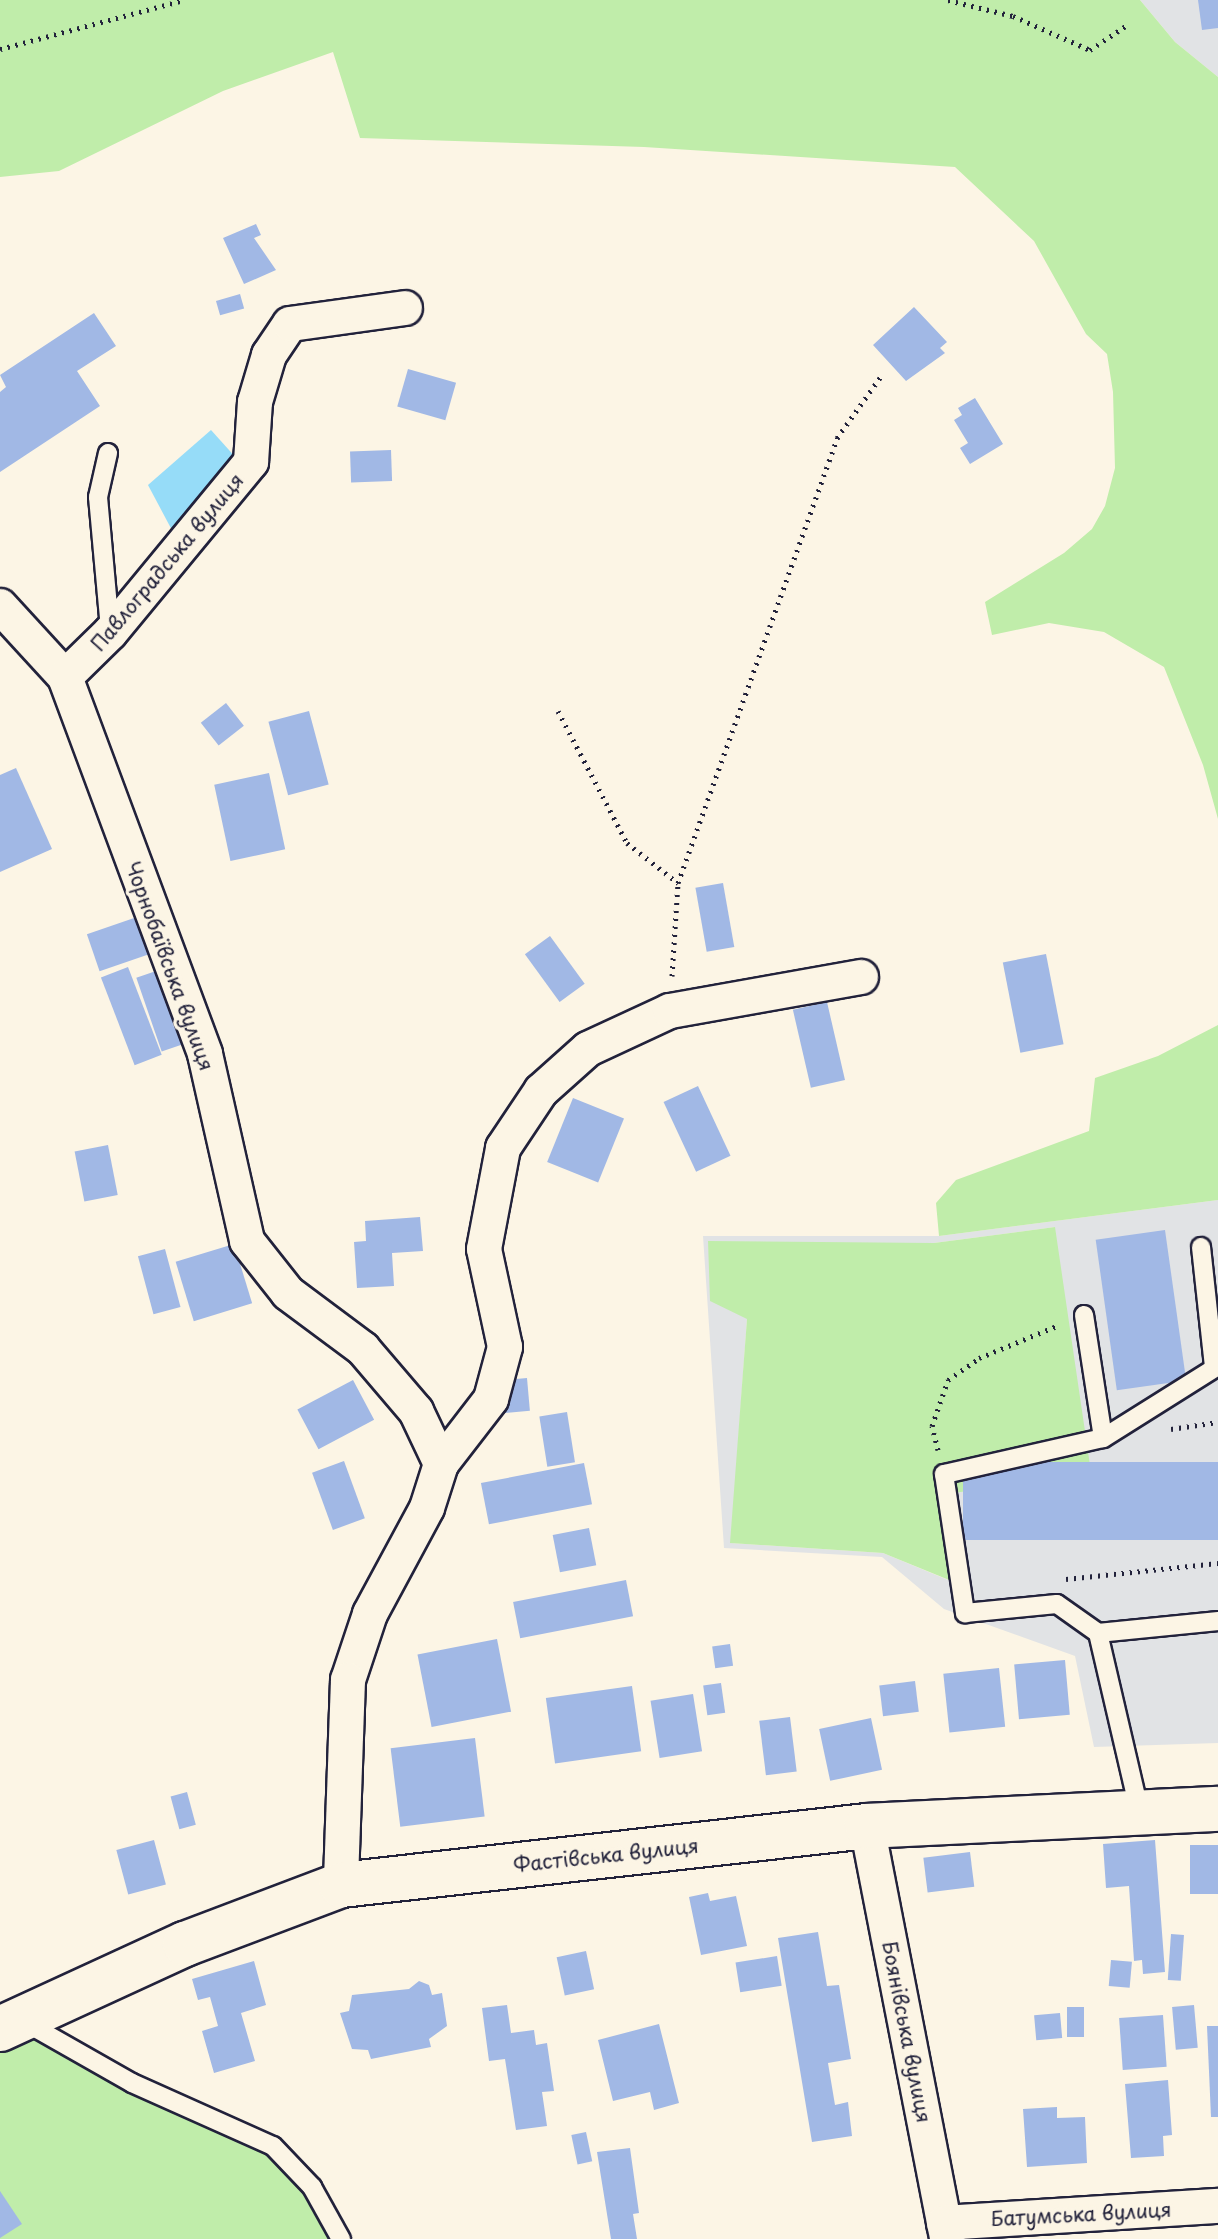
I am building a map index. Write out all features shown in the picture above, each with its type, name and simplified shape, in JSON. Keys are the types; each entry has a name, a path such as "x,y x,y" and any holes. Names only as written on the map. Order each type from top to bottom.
{"main road":[{"name":"Фастівська вулиця","path":"8,2030 185,1944 341,1885 867,1826 1218,1809"}],"street":[{"name":"Павлоградська вулиця","path":"65,677 110,633 251,462 259,390 269,355 290,324 405,308"},
{"name":"Чорнобаївська вулиця","path":"0,606 65,677 205,1054 247,1241 288,1293 363,1349 416,1411 441,1464"},
{"path":"341,1885 348,1680 370,1614 427,1508 441,1464 491,1399 505,1347 484,1249 503,1148 541,1091 588,1049 670,1011 861,977"},
{"name":"Боянівська вулиця","path":"867,1826 946,2231"},
{"name":"Батумська вулиця","path":"946,2231 1218,2206"}],"lane":[{"path":"108,453 98,497 110,633"},
{"path":"1201,1247 1216,1366 1103,1438 944,1474 965,1613 1057,1604 1098,1633 1218,1621"},
{"path":"1084,1315 1103,1438"},
{"path":"1098,1633 1140,1813"},
{"path":"8,2030 273,2146 312,2187 341,2239"}],"path":[{"path":"0,49 184,0"},
{"path":"948,0 1013,16 1090,50 1127,25"},
{"path":"670,1011 678,883 837,438 882,375"},
{"path":"558,711 627,843 678,883"},
{"path":"944,1474 932,1426 948,1380 979,1358 1084,1315"},
{"path":"1052,1580 1218,1563"}],"shaded area":[{"path":"1140,0 1218,0 1218,77 1175,42"},
{"path":"1218,1200 1218,1743 1094,1747 1075,1656 944,1609 882,1557 724,1548 703,1236 939,1236","holes":["1055,1227 941,1495 953,1582 883,1553 731,1543 747,1319 934,1243"]}],"green space":[{"path":"0,0 1140,0 1175,42 1218,77 1218,819 1203,765 1164,667 1104,632 1049,623 992,635 985,602 1064,553 1092,529 1105,506 1115,468 1113,392 1107,354 1086,334 1034,241 955,167 644,147 360,138 333,52 223,91 59,171 0,177"},
{"path":"1218,1025 1218,1200 939,1236 936,1203 956,1180 1089,1131 1095,1078 1158,1056"},
{"path":"1055,1227 1091,1472 941,1495 954,1582 883,1553 730,1543 747,1319 710,1301 708,1241 934,1243"},
{"path":"25,2021 275,2145 344,2239 0,2239 0,2041"}],"water":[{"path":"211,430 238,460 174,534 148,485"}],"building":[{"path":"1198,0 1218,0 1218,28 1202,30"},
{"path":"256,224 261,235 254,238 276,270 244,284 223,238"},
{"path":"240,294 244,308 220,315 216,301"},
{"path":"914,307 947,342 940,348 945,353 906,381 873,345"},
{"path":"94,313 116,346 77,371 100,406 0,472 0,392 6,387 0,375"},
{"path":"408,369 456,383 445,420 397,406"},
{"path":"975,398 1003,444 970,464 960,448 968,443 954,420 962,415 958,408"},
{"path":"391,450 392,481 351,482 350,451"},
{"path":"226,703 244,726 219,746 201,723"},
{"path":"309,711 329,784 288,795 268,722"},
{"path":"16,768 52,849 0,872 0,775"},
{"path":"269,773 285,849 230,861 214,785"},
{"path":"723,883 734,947 707,952 695,888"},
{"path":"137,917 150,954 100,971 87,934"},
{"path":"550,936 585,984 560,1002 525,954"},
{"path":"1046,954 1064,1044 1020,1053 1003,962"},
{"path":"128,967 162,1055 135,1065 101,977"},
{"path":"159,970 184,1044 162,1052 136,978"},
{"path":"827,1002 845,1080 811,1088 793,1010"},
{"path":"698,1086 731,1156 696,1172 664,1102"},
{"path":"573,1098 624,1119 598,1183 547,1162"},
{"path":"108,1145 118,1195 84,1202 75,1151"},
{"path":"420,1217 423,1251 392,1253 394,1286 357,1288 354,1242 366,1241 365,1221"},
{"path":"1165,1230 1186,1381 1117,1390 1096,1240"},
{"path":"234,1244 252,1303 194,1321 176,1262"},
{"path":"165,1249 181,1307 153,1314 138,1256"},
{"path":"527,1378 530,1411 503,1413 500,1380"},
{"path":"353,1380 374,1420 319,1449 297,1410"},
{"path":"567,1412 575,1462 547,1467 539,1416"},
{"path":"344,1461 365,1518 333,1530 312,1473"},
{"path":"963,1462 1218,1462 1218,1540 963,1540"},
{"path":"584,1463 592,1504 489,1524 481,1483"},
{"path":"589,1528 596,1565 560,1572 553,1535"},
{"path":"626,1580 633,1616 520,1638 513,1602"},
{"path":"497,1639 511,1712 432,1727 417,1654"},
{"path":"730,1644 733,1666 715,1668 712,1647"},
{"path":"1065,1660 1070,1715 1019,1719 1014,1664"},
{"path":"999,1668 1005,1727 949,1733 943,1674"},
{"path":"915,1681 919,1712 883,1716 879,1685"},
{"path":"721,1683 725,1713 707,1715 703,1686"},
{"path":"632,1686 641,1751 555,1763 546,1698"},
{"path":"693,1694 702,1751 660,1758 651,1701"},
{"path":"790,1717 797,1772 766,1775 759,1721"},
{"path":"871,1718 882,1770 830,1781 819,1729"},
{"path":"475,1738 485,1816 400,1827 391,1748"},
{"path":"187,1792 196,1825 179,1829 171,1796"},
{"path":"154,1840 166,1884 128,1895 116,1850"},
{"path":"1155,1840 1165,1972 1143,1974 1142,1960 1134,1961 1129,1886 1106,1888 1103,1844"},
{"path":"1190,1845 1218,1845 1218,1894 1190,1894"},
{"path":"970,1852 974,1887 928,1892 923,1858"},
{"path":"708,1893 710,1901 736,1896 747,1946 701,1955 689,1897"},
{"path":"818,1932 827,1986 839,1985 851,2059 828,2063 835,2105 848,2102 852,2136 812,2142 778,1938"},
{"path":"1171,1934 1184,1935 1181,1981 1168,1980"},
{"path":"586,1951 594,1989 565,1995 557,1957"},
{"path":"777,1956 782,1986 740,1992 736,1963"},
{"path":"1111,1960 1132,1962 1130,1988 1109,1986"},
{"path":"254,1961 266,2005 241,2013 255,2061 214,2073 202,2031 218,2026 210,1997 198,2000 192,1979"},
{"path":"419,1981 429,1985 432,1995 442,1993 447,2026 429,2039 431,2047 371,2059 368,2050 352,2049 340,2013 349,2011 352,1995 409,1989"},
{"path":"507,2005 511,2033 534,2030 536,2045 547,2043 554,2091 542,2092 547,2126 516,2130 505,2059 489,2061 482,2008"},
{"path":"1194,2005 1198,2048 1176,2050 1172,2007"},
{"path":"1067,2007 1084,2007 1084,2037 1067,2037"},
{"path":"1060,2013 1062,2038 1036,2040 1034,2015"},
{"path":"1163,2015 1167,2067 1123,2070 1119,2018"},
{"path":"659,2024 679,2103 654,2110 650,2092 613,2101 598,2040"},
{"path":"1207,2026 1218,2026 1218,2117 1211,2117"},
{"path":"1168,2080 1172,2135 1163,2136 1164,2156 1131,2158 1125,2084"},
{"path":"1057,2107 1057,2118 1085,2117 1087,2163 1027,2167 1023,2109"},
{"path":"586,2132 592,2161 578,2164 571,2135"},
{"path":"630,2148 639,2213 633,2214 637,2239 611,2239 597,2152"},
{"path":"0,2191 22,2224 0,2238"}]}
